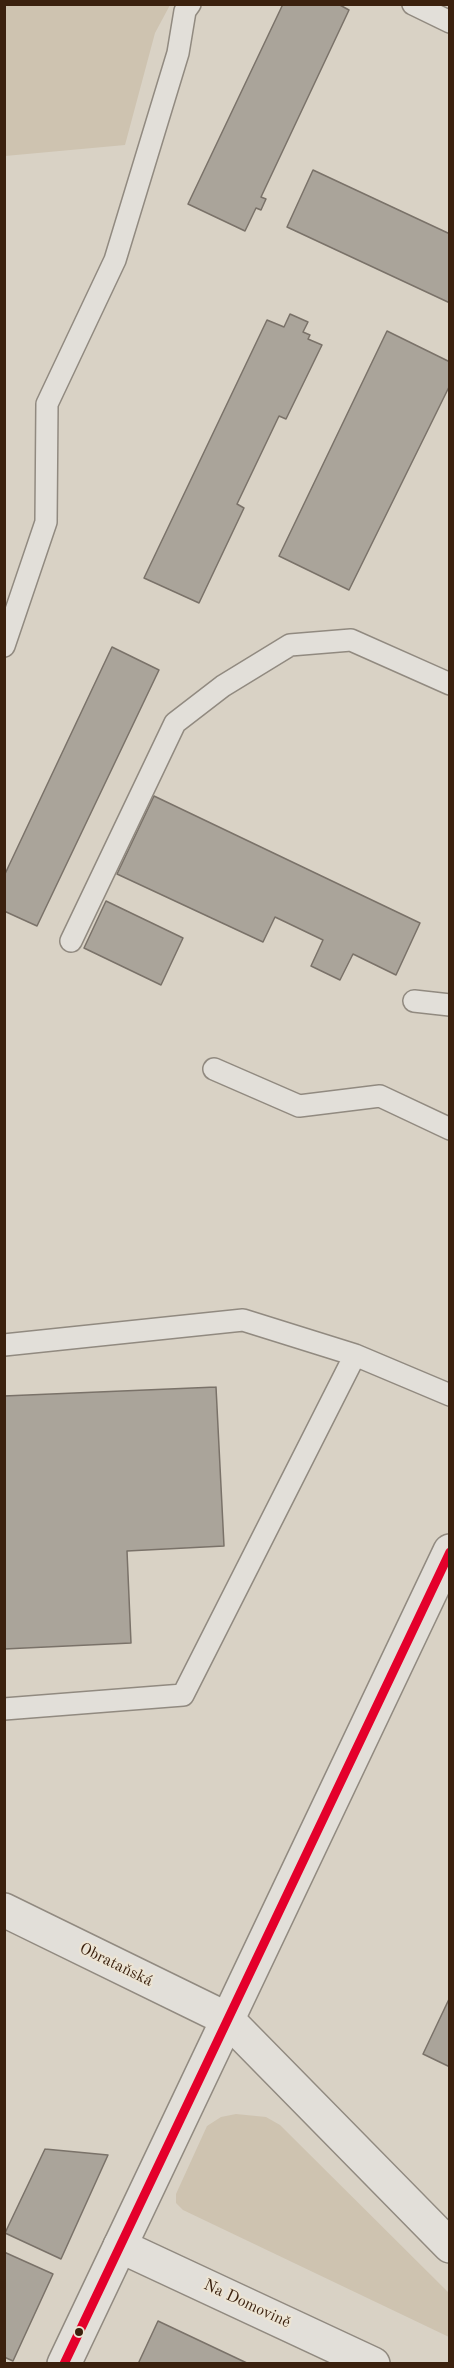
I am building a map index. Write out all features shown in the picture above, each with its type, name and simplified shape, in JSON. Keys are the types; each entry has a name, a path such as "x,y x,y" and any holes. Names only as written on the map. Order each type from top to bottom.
{"street":[{"path":"64,2364 450,1551"},
{"name":"Obrataňská","path":"4,1910 227,2019 450,2246"},
{"name":"Na Domovině","path":"120,2246 372,2364"}],"lane":[{"path":"4,646 46,522 46,404 115,260 178,53 185,11 190,4"},
{"path":"412,4 450,22"},
{"path":"71,941 175,723 223,686 290,645 351,640 450,684"},
{"path":"414,1001 450,1005"},
{"path":"214,1069 299,1106 380,1095 450,1129"},
{"path":"4,1345 243,1320 356,1355 450,1395"},
{"path":"4,1709 183,1695 356,1355"}],"shaded area":[{"path":"5,4 170,5 155,33 125,145 5,156"},
{"path":"236,2114 266,2117 280,2125 449,2293 449,2337 183,2210 176,2203 176,2194 207,2126 221,2117"}],"building":[{"path":"283,4 338,4 349,10 261,197 266,199 261,210 256,208 245,231 188,204"},
{"path":"313,170 450,234 450,303 287,227"},
{"path":"290,314 308,322 303,332 310,335 308,339 322,345 286,419 279,416 237,504 244,508 199,603 144,578 267,320 284,327"},
{"path":"387,331 450,362 450,385 349,590 279,556"},
{"path":"112,647 159,670 37,926 4,911 4,876"},
{"path":"154,796 420,923 396,975 353,954 340,980 311,966 323,940 275,917 263,942 117,874"},
{"path":"106,901 183,938 161,985 84,948"},
{"path":"216,1387 224,1546 127,1551 131,1643 4,1649 4,1396"},
{"path":"450,1997 450,2067 423,2054"},
{"path":"45,2149 108,2155 61,2259 5,2233"},
{"path":"4,2252 53,2274 13,2361 4,2357"},
{"path":"158,2321 249,2364 138,2364"}],"transit line":[{"path":"64,2364 450,1552"}]}
